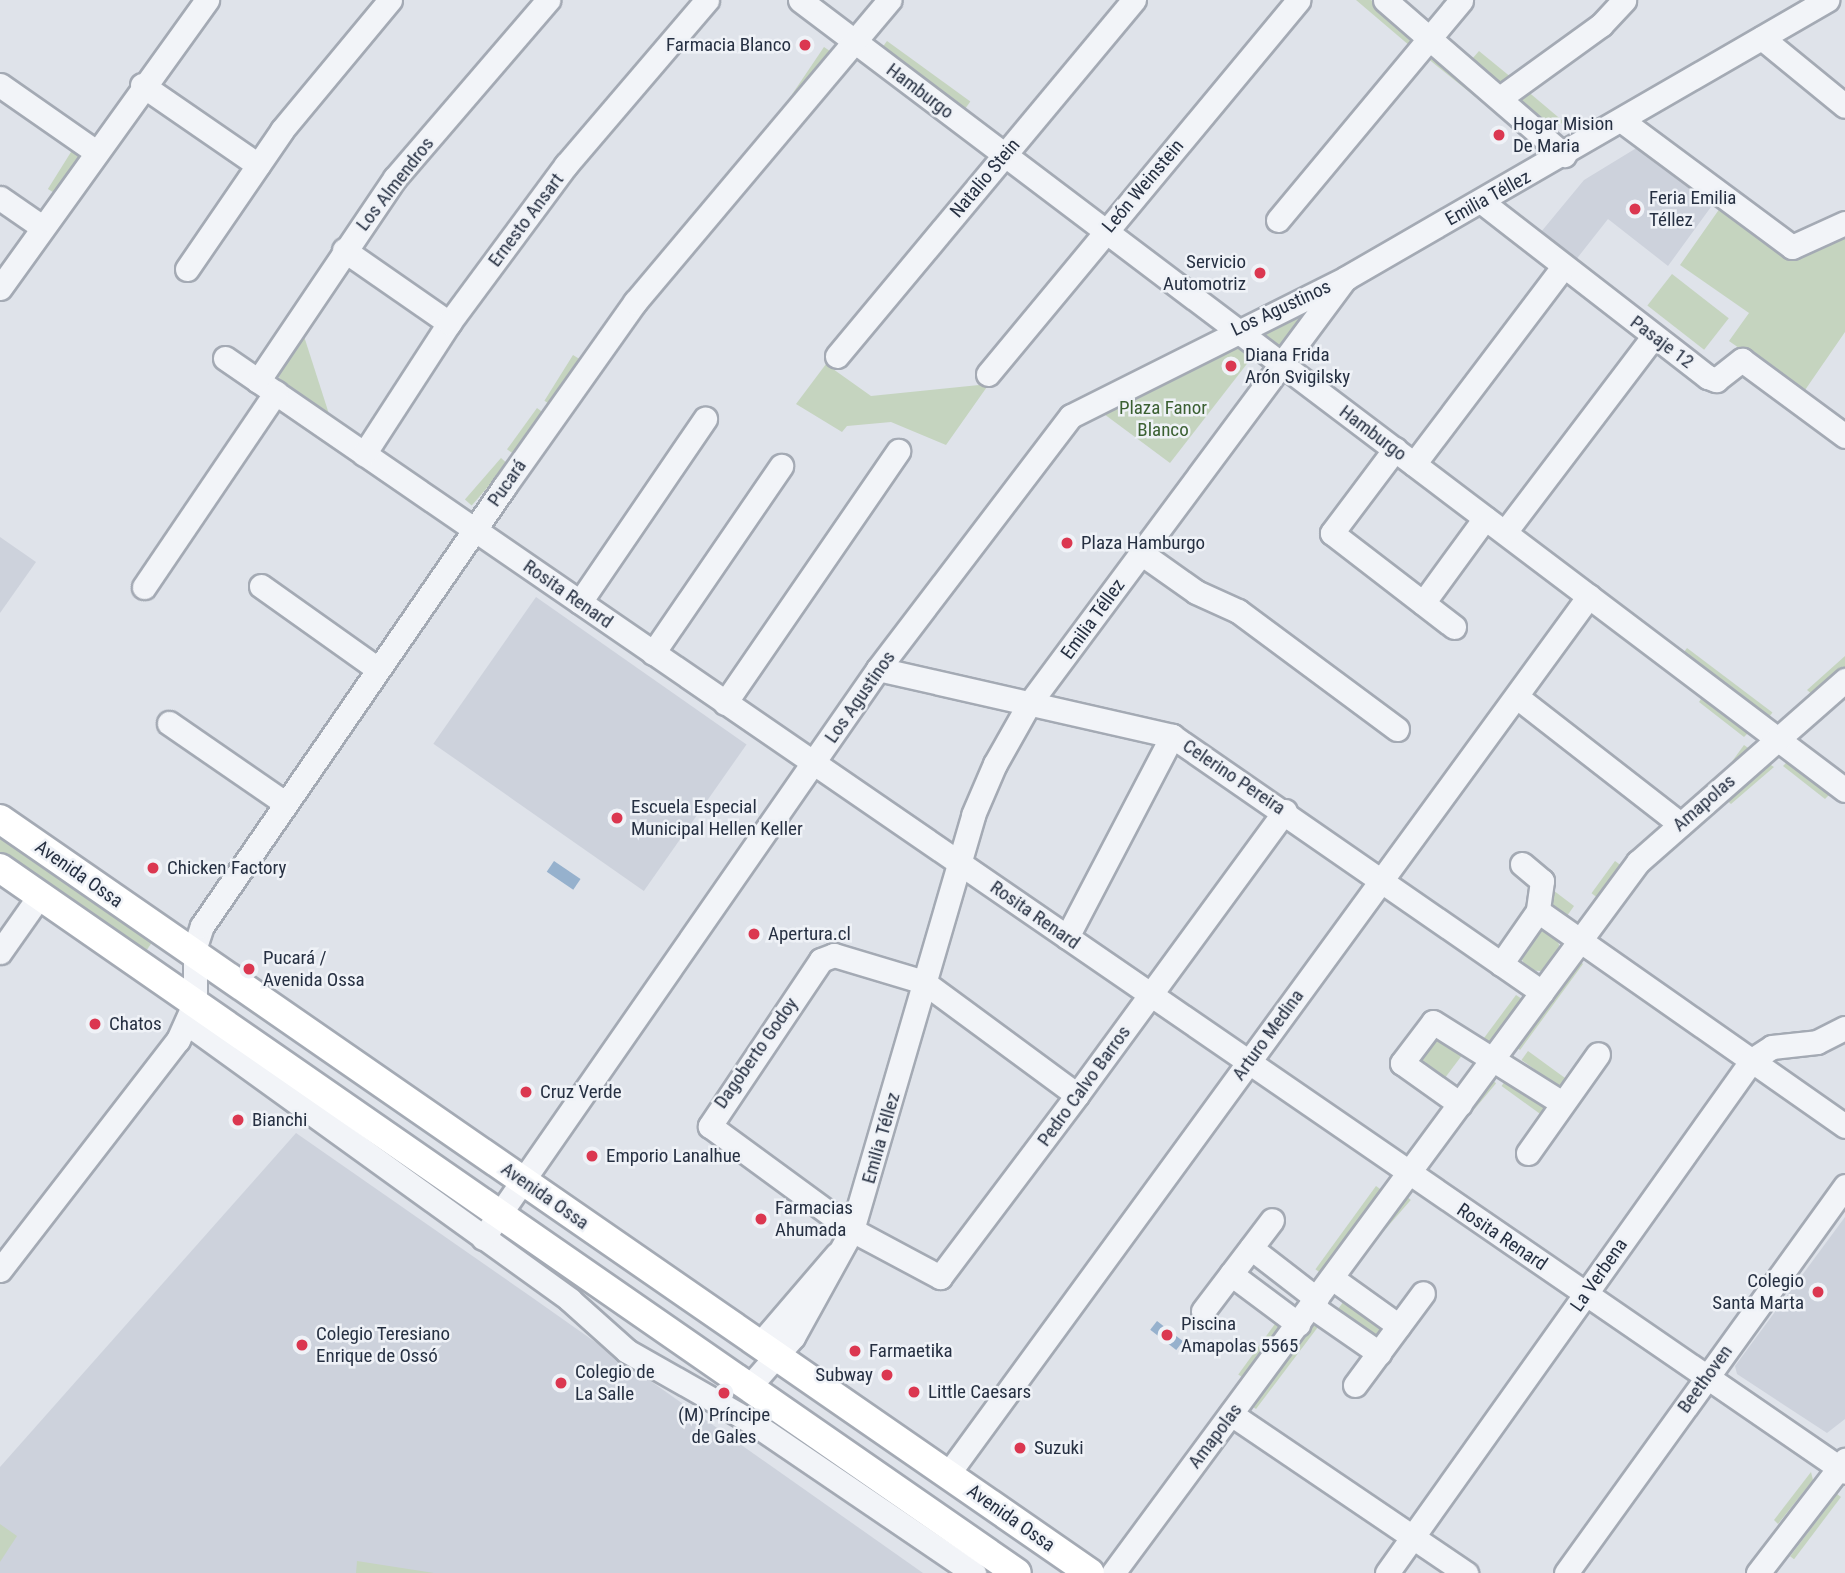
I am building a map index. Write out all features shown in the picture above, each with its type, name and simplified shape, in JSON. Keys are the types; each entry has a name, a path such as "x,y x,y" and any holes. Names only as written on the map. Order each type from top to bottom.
{"main road":[{"name":"Avenida Ossa","path":"0,819 1090,1573"},
{"name":"Avenida Ossa","path":"0,868 40,895 191,1013 500,1214 1005,1570"},
{"path":"1005,1570 1031,1532"}],"street":[{"path":"0,288 142,85 207,0"},
{"path":"187,269 258,165 390,0"},
{"name":"Los Almendros","path":"144,587 267,386 344,250 395,178 548,0"},
{"name":"Ernesto Ansart","path":"364,454 449,323 566,165 707,0"},
{"name":"Hamburgo","path":"800,0 1845,790"},
{"name":"Pucará","path":"191,1013 195,955 202,926 285,803 635,302 889,0"},
{"name":"Natalio Stein","path":"837,356 1133,0"},
{"name":"León Weinstein","path":"988,374 1298,0"},
{"path":"1385,0 1564,155"},
{"path":"1278,220 1461,0"},
{"path":"1500,98 1601,25 1624,0"},
{"name":"Emilia Téllez","path":"847,1240 958,862 995,764 1029,704 1346,278 1564,155 1827,0"},
{"path":"1762,38 1845,106"},
{"path":"0,85 96,152"},
{"path":"142,85 258,165"},
{"path":"1626,117 1793,234 1845,206"},
{"path":"1626,117 1792,247 1845,223"},
{"path":"0,198 42,227"},
{"name":"Pasaje 12","path":"1482,202 1563,267 1716,380 1735,362 1748,363 1845,436"},
{"path":"344,250 449,323"},
{"path":"1415,464 1563,267"},
{"name":"Los Agustinos","path":"483,1238 878,669 1065,422 1099,397 1346,278"},
{"path":"1505,532 1654,336"},
{"name":"Rosita Renard","path":"225,358 1149,996 1707,1377 1843,1466"},
{"path":"580,602 705,419"},
{"path":"1395,449 1332,533 1454,627"},
{"path":"725,703 898,451"},
{"path":"653,653 781,466"},
{"path":"1423,603 1485,518"},
{"path":"1141,552 1196,592 1238,611 1398,729"},
{"path":"261,586 378,669"},
{"name":"Arturo Medina","path":"948,1474 1589,596"},
{"name":"Celerino Pereira","path":"878,669 1172,736 1285,811 1542,992"},
{"name":"Amapolas","path":"1113,1573 1638,862 1845,680"},
{"path":"1517,697 1680,824"},
{"path":"169,723 285,803"},
{"path":"1067,937 1172,736"},
{"name":"Pedro Calvo Barros","path":"847,1240 940,1277 1285,811"},
{"path":"1501,964 1538,911 1542,881 1522,864"},
{"path":"4,938 40,895"},
{"path":"1538,911 1845,1126"},
{"name":"Dagoberto Godoy","path":"847,1240 713,1132 710,1119 821,960 834,955 923,982 1077,1095"},
{"path":"0,1270 191,1013"},
{"name":"Avenida Ossa","path":"191,1013 483,1238 570,1300 627,1351 750,1421 974,1573"},
{"path":"1460,1104 1402,1063 1433,1022 1562,1103"},
{"path":"1752,1060 1772,1047 1817,1042 1845,1028"},
{"path":"1528,1153 1598,1054"},
{"name":"La Verbena","path":"1387,1573 1752,1060"},
{"name":"Beethoven","path":"1566,1573 1845,1186"},
{"path":"1203,1311 1272,1220"},
{"path":"748,1388 769,1352 797,1293 847,1240"},
{"path":"1251,1248 1309,1309"},
{"path":"1231,1274 1309,1309 1379,1353"},
{"path":"1332,1278 1399,1326"},
{"path":"1355,1385 1423,1293"},
{"path":"1231,1414 1466,1573"},
{"path":"1758,1573 1843,1466"}],"shaded area":[{"name":"Feria Emilia Téllez","path":"1643,144 1716,200 1668,266 1608,219 1571,266 1536,238 1584,180"},
{"path":"0,537 36,562 0,613"},
{"name":"Escuela Especial Municipal Hellen Keller","path":"536,597 747,744 644,891 433,744"},
{"name":"Colegio Teresiano Enrique de Ossó","path":"296,1133 923,1573 0,1573 0,1467"},
{"name":"Colegio Santa Marta","path":"1845,1217 1845,1419 1827,1433 1737,1374 1735,1366"}],"green space":[{"path":"1356,0 1371,0 1415,38 1410,46"},
{"path":"887,41 970,102 964,110 881,49"},
{"path":"824,47 833,53 796,109 787,103"},
{"path":"1479,51 1512,78 1499,82 1472,59"},
{"path":"1433,54 1533,143 1427,58"},
{"path":"1519,84 1564,122 1553,128 1520,100"},
{"path":"76,144 84,149 56,194 48,189"},
{"path":"1725,201 1800,255 1845,226 1845,332 1803,393 1729,341 1749,313 1680,265"},
{"path":"1672,274 1729,318 1704,350 1647,306"},
{"path":"1311,303 1278,347 1258,333"},
{"path":"302,330 329,414 282,383 276,371"},
{"name":"Plaza Fanor Blanco","path":"1237,343 1253,356 1170,463 1104,414"},
{"path":"573,355 581,360 552,406 544,401"},
{"path":"826,364 871,396 989,384 946,445 891,422 847,426 842,432 796,404"},
{"path":"537,408 544,413 514,455 507,449"},
{"path":"501,458 508,464 472,505 465,500"},
{"path":"1687,648 1772,712 1768,719 1682,654"},
{"path":"1845,656 1845,668 1813,695 1807,690"},
{"path":"1703,696 1750,731 1744,737 1699,702"},
{"path":"1744,745 1751,750 1695,828 1688,823"},
{"path":"1788,761 1831,793 1825,799 1783,766"},
{"path":"1766,762 1774,767 1731,804 1725,799"},
{"path":"0,835 154,939 146,951 0,853"},
{"path":"1615,861 1622,866 1599,899 1591,893"},
{"path":"1545,884 1574,906 1567,916 1542,905"},
{"path":"1540,931 1548,932 1554,937 1559,943 1559,959 1554,965 1548,970 1540,971 1532,970 1526,965 1521,959 1520,951 1521,943 1526,937 1532,932"},
{"path":"1578,959 1583,964 1520,1050 1513,1045"},
{"path":"1516,995 1522,999 1519,1007 1491,1044 1484,1038"},
{"path":"1434,1026 1466,1050 1439,1086 1407,1062"},
{"path":"1528,1051 1571,1082 1564,1091 1522,1060"},
{"path":"1508,1077 1551,1108 1544,1117 1502,1086"},
{"path":"1490,1078 1496,1083 1425,1167 1419,1162"},
{"path":"1376,1186 1383,1191 1323,1275 1315,1269"},
{"path":"1404,1194 1411,1200 1340,1281 1333,1276"},
{"path":"1348,1295 1391,1325 1376,1346 1333,1316"},
{"path":"1316,1313 1324,1319 1256,1409 1250,1405"},
{"path":"1280,1317 1287,1322 1246,1380 1238,1374"},
{"path":"1811,1472 1813,1480 1778,1524 1774,1520"},
{"path":"1837,1494 1841,1497 1794,1559 1790,1556"},
{"path":"0,1524 17,1536 0,1562"},
{"path":"357,1561 434,1573 356,1573"}],"water":[{"path":"554,861 581,879 573,890 547,872"},
{"name":"Piscina Amapolas 5565","path":"1157,1321 1183,1341 1176,1350 1150,1330"}],"place":[{"name":"Farmacia Blanco","path":"805,45"},
{"name":"Hogar Mision De Maria","path":"1499,135"},
{"name":"Feria Emilia Téllez","path":"1635,209"},
{"name":"Servicio Automotriz","path":"1260,273"},
{"name":"Diana Frida Arón Svigilsky","path":"1231,366"},
{"name":"Plaza Hamburgo","path":"1067,543"},
{"name":"Escuela Especial Municipal Hellen Keller","path":"617,818"},
{"name":"Chicken Factory","path":"153,868"},
{"name":"Apertura.cl","path":"754,934"},
{"name":"Pucará / Avenida Ossa","path":"249,969"},
{"name":"Chatos","path":"95,1024"},
{"name":"Cruz Verde","path":"526,1092"},
{"name":"Bianchi","path":"238,1120"},
{"name":"Emporio Lanalhue","path":"592,1156"},
{"name":"Farmacias Ahumada","path":"761,1219"},
{"name":"Colegio Santa Marta","path":"1818,1292"},
{"name":"Piscina Amapolas 5565","path":"1167,1335"},
{"name":"Colegio Teresiano Enrique de Ossó","path":"302,1345"},
{"name":"Farmaetika","path":"855,1351"},
{"name":"Subway","path":"887,1375"},
{"name":"Colegio de La Salle","path":"561,1383"},
{"name":"Little Caesars","path":"914,1392"},
{"name":"(M) Príncipe de Gales","path":"724,1393"},
{"name":"Suzuki","path":"1020,1448"}]}
